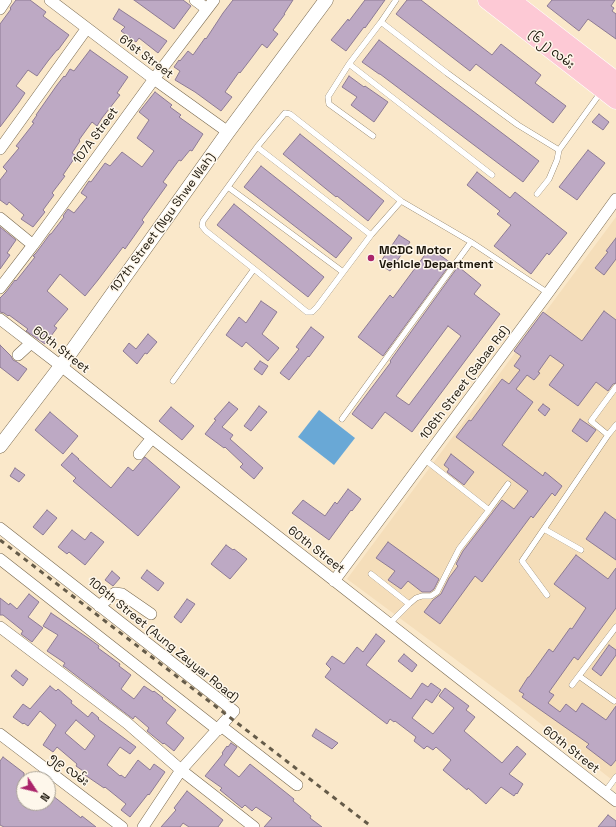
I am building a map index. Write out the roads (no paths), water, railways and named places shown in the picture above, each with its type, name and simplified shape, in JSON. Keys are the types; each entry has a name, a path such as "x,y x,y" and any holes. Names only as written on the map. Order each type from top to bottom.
{"main road":[{"name":"(၆၂) လမ်း","path":"487,0 612,87"},
{"name":"(၆၂) လမ်း","path":"511,0 612,87"}],"street":[{"path":"0,9 6,0"},
{"name":"61st Street","path":"50,0 154,79 228,132"},
{"path":"195,0 210,5"},
{"name":"107th Street (Ngu Shwe Wah)","path":"2,444 61,366 228,132 326,0"},
{"name":"107A Street","path":"0,288 210,5"},
{"path":"0,150 87,28"},
{"name":"106th Street (Sabae Rd)","path":"334,581 616,199"},
{"path":"0,218 33,245"},
{"name":"60th Street","path":"0,319 616,801"},
{"path":"18,355 31,343"},
{"path":"139,454 152,438"},
{"name":"106th Street (Aung Zayyar Road)","path":"0,528 234,711 181,770 143,827"},
{"path":"0,559 220,728 297,785"},
{"path":"99,606 115,592 122,594 151,614"},
{"path":"0,627 127,723 181,770 254,827"},
{"name":"၅၉ လမ်း","path":"0,734 122,827"}],"lane":[{"path":"373,136 329,104 328,97 349,64 396,0"},
{"path":"380,22 498,111 559,150"},
{"path":"349,64 492,175"},
{"path":"537,194 549,179 557,160 559,150 612,87"},
{"path":"401,201 371,235 312,312 307,312 206,231 202,226 202,221 206,215 257,147 281,118 285,114 290,114 401,201 471,242 548,293"},
{"path":"257,147 371,235"},
{"path":"228,186 343,272"},
{"path":"342,419 471,242"},
{"path":"174,382 254,269"},
{"path":"608,435 591,421 616,387"},
{"path":"547,595 522,561 616,425"},
{"path":"424,459 489,510"},
{"path":"390,624 416,598 431,596 437,592 459,549 508,484"},
{"path":"544,529 581,550"},
{"path":"371,574 409,604"},
{"path":"572,686 616,627"},
{"path":"579,676 614,701"},
{"path":"605,792 616,777"}],"water":[{"path":"319,410 355,438 334,465 298,437"}],"railway":[{"path":"0,540 372,827"}],"place":[{"name":"MCDC Motor Vehicle Department","path":"371,258"}]}
